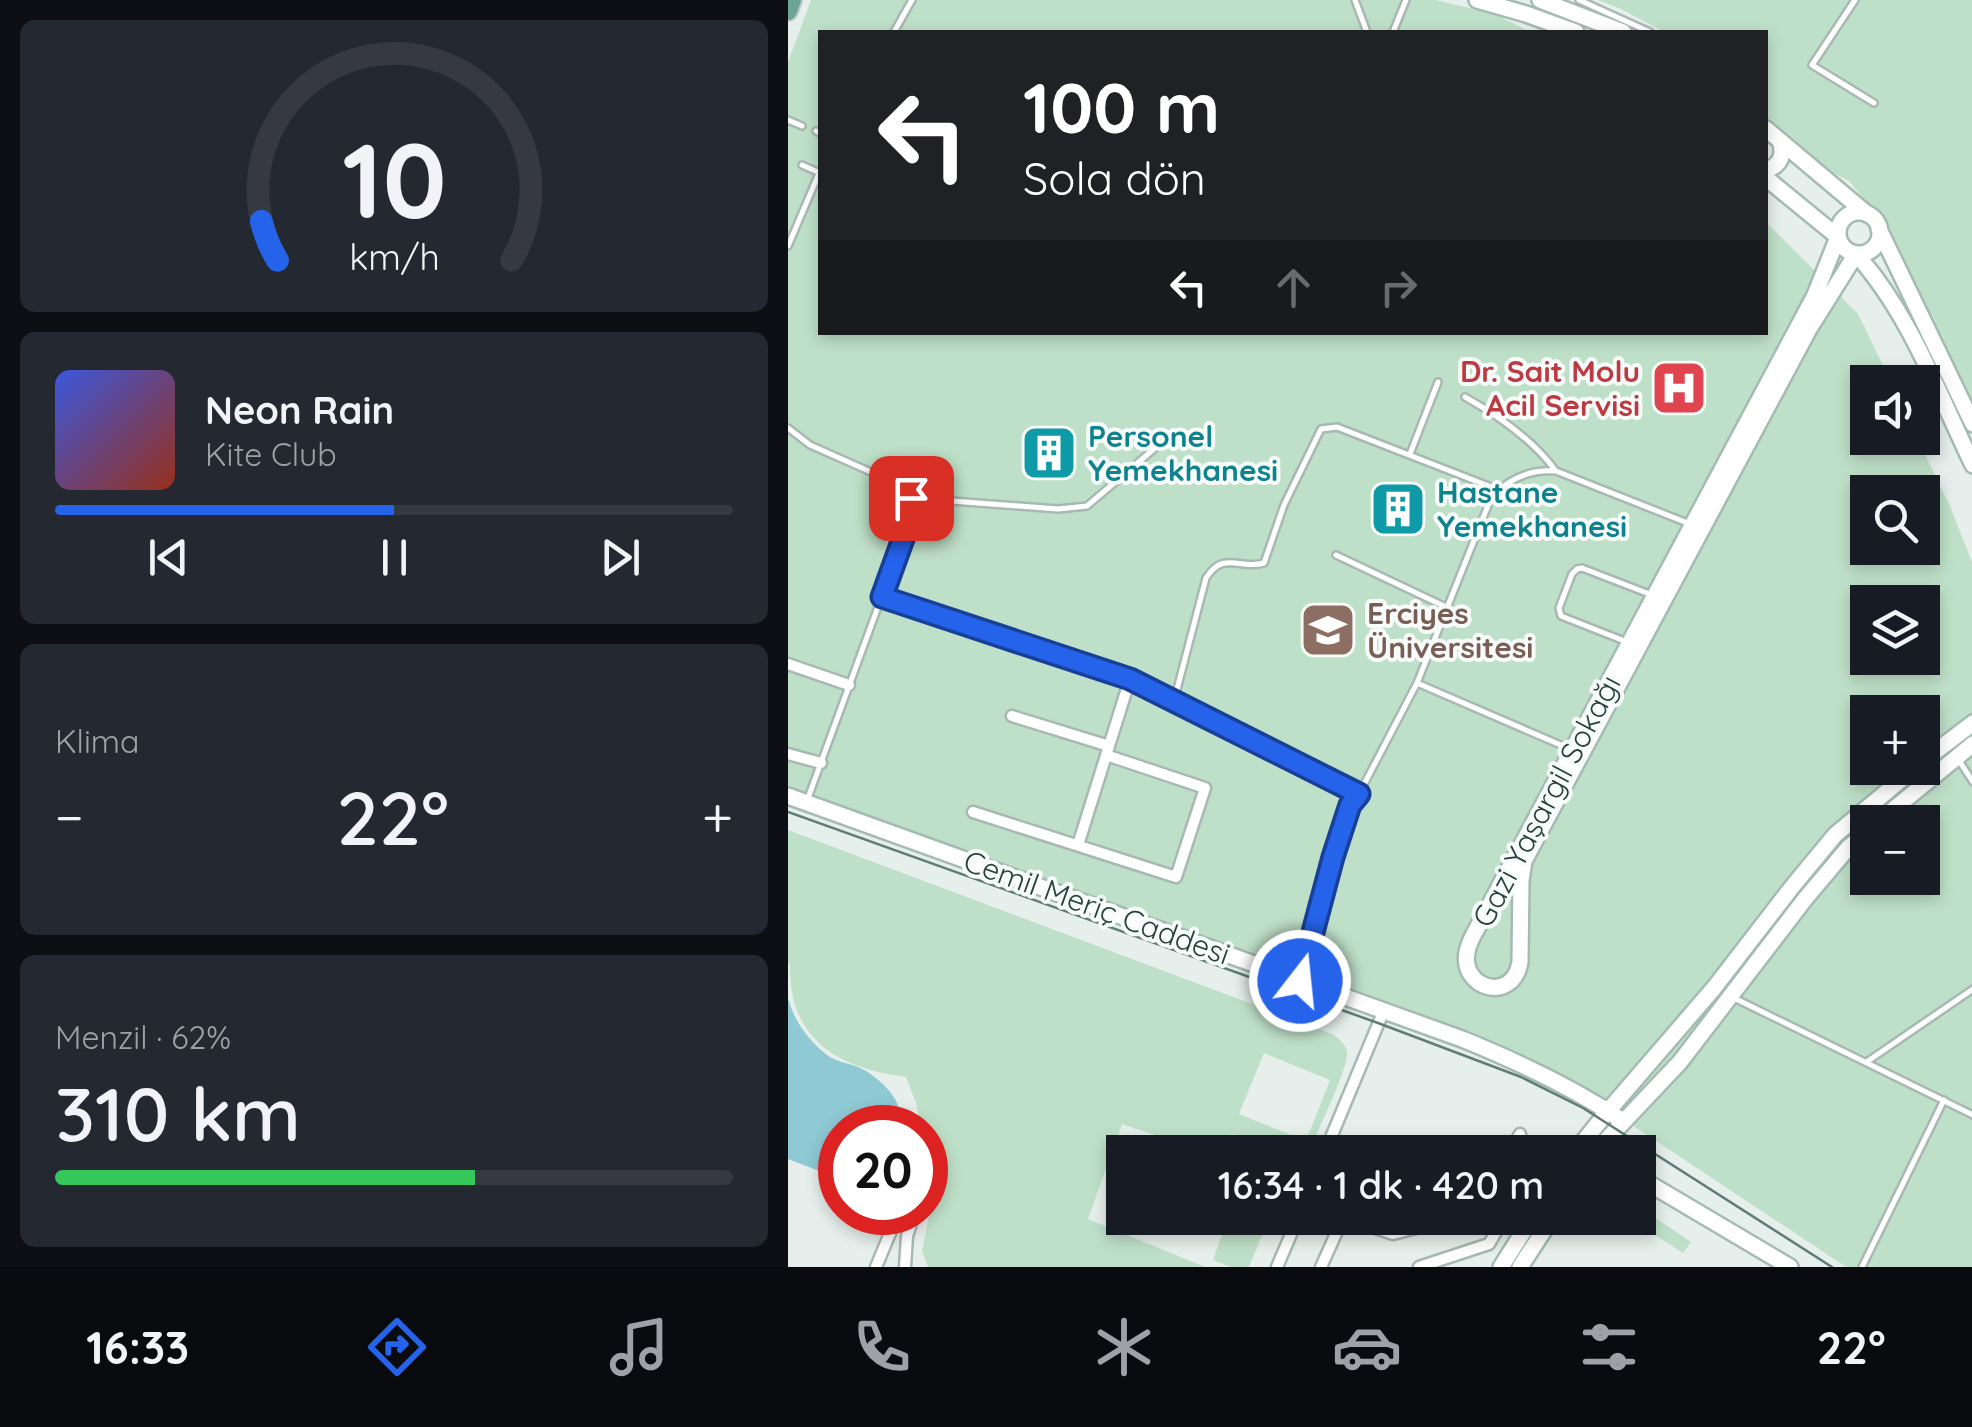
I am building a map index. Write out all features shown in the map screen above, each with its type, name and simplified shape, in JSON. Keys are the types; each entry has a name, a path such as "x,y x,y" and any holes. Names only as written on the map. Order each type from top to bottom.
{"main road":[{"path":"788,11 792,0"}],"street":[{"path":"1477,0 1570,30"},
{"path":"1540,0 1617,30"},
{"path":"1768,131 1877,222 1966,401 1972,424"},
{"path":"1768,169 1780,160 1780,141"},
{"path":"1768,180 1838,237 1880,282 1899,312 1972,464"},
{"path":"1838,237 1843,219 1854,212 1867,214"},
{"path":"1856,254 1874,247 1879,229"},
{"name":"Gazi Yaşargil Sokağı","path":"1838,237 1815,296 1469,946 1469,970 1484,986 1504,986 1517,975 1524,861 1803,339 1856,254"},
{"path":"788,664 849,685"},
{"path":"1078,845 1130,679"},
{"path":"973,812 1176,878 1205,788 1012,716"},
{"path":"1940,748 1972,724"},
{"path":"1898,805 1972,744"},
{"path":"788,754 821,764"},
{"path":"1596,1135 1608,1111 1714,988 1835,835 1895,785"},
{"name":"Cemil Meriç Caddesi","path":"788,796 1384,1010 1526,1066 1577,1091 1623,1121"},
{"path":"1607,1135 1680,1062 1805,898 1850,846"},
{"path":"1332,1135 1384,1010"},
{"path":"1656,1188 1790,1267"},
{"path":"876,1267 889,1235"},
{"path":"905,1267 907,1235"},
{"path":"1278,1267 1291,1235"},
{"path":"1321,1267 1336,1235"},
{"path":"1419,1267 1489,1244 1494,1235"},
{"path":"1501,1267 1521,1235"},
{"path":"1520,1267 1541,1235"}],"lane":[{"path":"895,30 912,0"},
{"path":"1355,0 1366,30"},
{"path":"1394,30 1406,0"},
{"path":"1579,0 1646,30"},
{"path":"1856,0 1812,66 1874,104"},
{"path":"788,120 802,126"},
{"path":"802,165 818,172"},
{"path":"788,246 818,178"},
{"path":"1410,455 1438,382"},
{"path":"1465,396 1490,410 1556,471"},
{"path":"1174,701 1206,578 1214,567 1225,562 1250,566 1264,562 1284,505 1321,429 1337,426 1498,490"},
{"path":"788,428 810,445 898,484 911,498 912,514 806,802"},
{"path":"911,498 1058,509 1087,506 1168,437"},
{"path":"1300,981 1350,805 1416,683 1491,498 1507,482 1526,473 1556,471 1692,525"},
{"path":"1336,555 1447,608"},
{"path":"1630,643 1561,616 1559,608 1574,571 1582,568 1655,596"},
{"path":"882,597 1130,679 1359,794"},
{"path":"1416,683 1572,750"},
{"path":"1956,757 1972,782"},
{"path":"1867,1062 1972,989"},
{"path":"1730,996 1972,1115"},
{"path":"1862,1267 1944,1100"}],"green space":[{"name":"Erciyes Üniversitesi","path":"811,0 1435,0 1495,14 1526,30 818,30 818,335 1768,335 1768,224 1858,314 1883,365 1850,365 1850,455 1925,455 1935,475 1850,475 1850,565 1940,565 1940,485 1972,562 1972,1267 1846,1267 1656,1141 1656,1135 1647,1135 1602,1105 1431,1026 788,807 788,62"},
{"path":"1598,0 1972,0 1972,403 1962,399 1873,210 1849,181 1814,163 1768,125 1768,30 1660,30"},
{"path":"788,830 1332,1034 1345,1046 1346,1060 1316,1135 1308,1135 1330,1080 1264,1053 1239,1114 1291,1135 1155,1135 1122,1124 1118,1135 1106,1135 1106,1169 1088,1219 1106,1226 1106,1235 1127,1235 1205,1267 928,1267 922,1251 925,1235 948,1235 948,1105 916,1105 906,1077 861,1067 824,1047 798,1014 790,964"},
{"path":"1656,1218 1691,1242 1683,1253 1655,1235"},
{"path":"1222,1235 1262,1235 1249,1267 1231,1267 1213,1260"}],"water":[{"path":"788,998 798,1022 814,1043 831,1058 875,1077 898,1105 818,1105 818,1171 788,1159"}],"tram line":[{"path":"788,812 1521,1077 1583,1108 1832,1267"}],"place":[{"name":"Dr. Sait Molu Acil Servisi","path":"1679,388"},
{"name":"Personel Yemekhanesi","path":"1049,453"},
{"name":"Hastane Yemekhanesi","path":"1398,509"},
{"name":"Erciyes Üniversitesi","path":"1328,630"}],"route":[{"path":"911,498 912,514 882,597 1130,679 1359,794 1350,805 1333,857 1300,981"}]}
